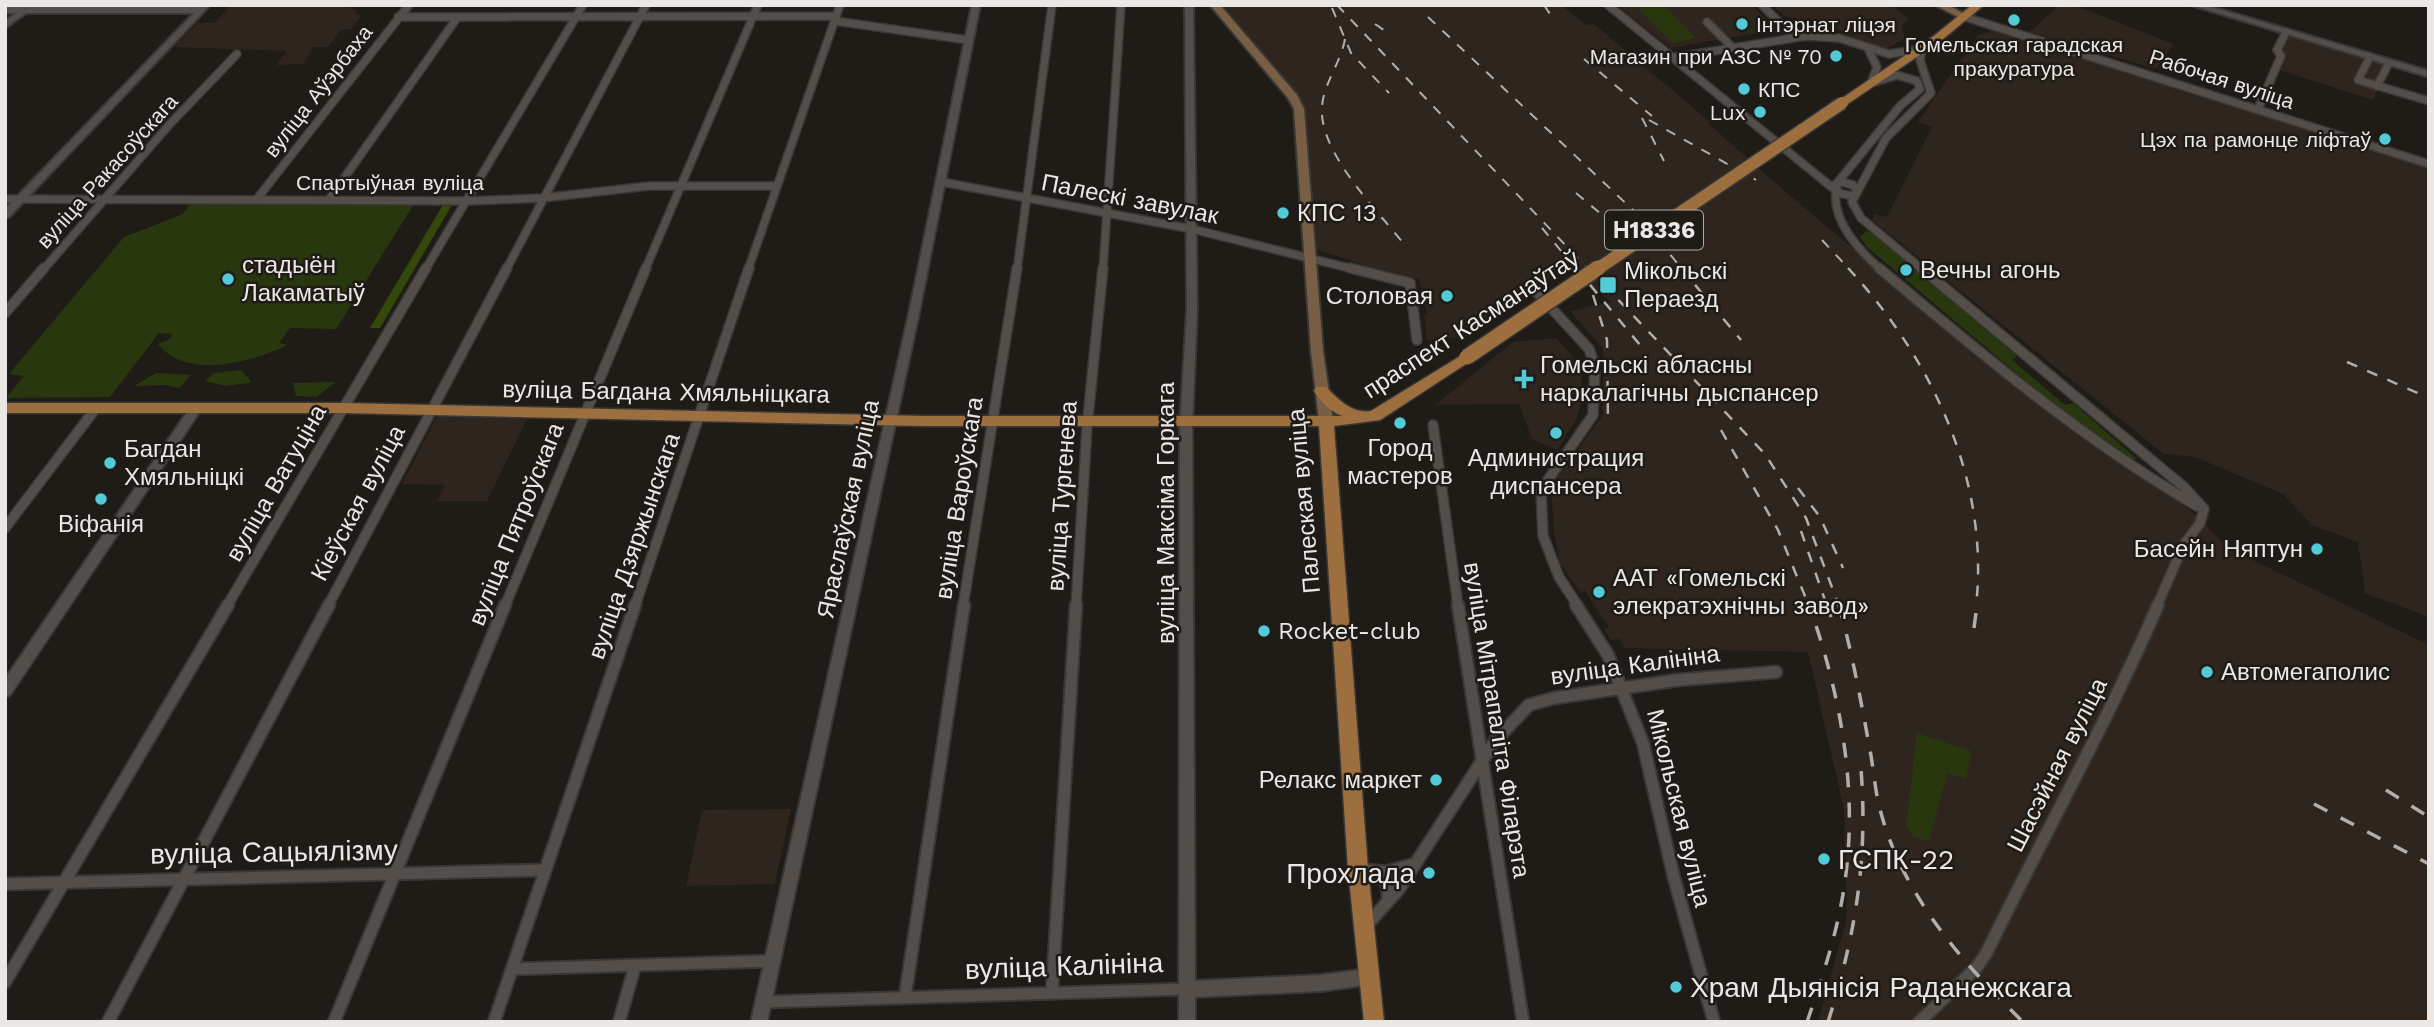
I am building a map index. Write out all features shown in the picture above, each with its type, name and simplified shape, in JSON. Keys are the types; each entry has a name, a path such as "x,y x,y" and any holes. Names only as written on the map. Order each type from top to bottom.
{"main road":[{"name":"Палеская вуліца","path":"1215,5 1293,97 1299,108 1321,391 1326,421 1358,869 1367,977 1374,1022"},
{"path":"1940,5 1965,17"},
{"name":"праспект Касманаўтаў","path":"1326,421 1375,416 1467,357 1922,49 1979,5"},
{"path":"1321,391 1338,408 1364,419"},
{"name":"вуліца Багдана Хмяльніцкага","path":"5,408 344,408 889,420 1326,421"}],"street":[{"name":"вуліца Аўэрбаха","path":"256,200 409,5"},
{"name":"вуліца Ватуціна","path":"5,982 381,341 469,201 583,5"},
{"name":"Кіеўская вуліца","path":"108,1022 646,5"},
{"name":"вуліца Пятроўскага","path":"334,1022 584,412 758,5"},
{"name":"вуліца Дзяржынскага","path":"494,1022 543,870 702,415 775,186 840,5"},
{"name":"Яраслаўская вуліца","path":"759,1022 942,181 976,5"},
{"name":"вуліца Вароўскага","path":"905,997 991,421 1013,298 1024,198 1052,5"},
{"name":"вуліца Тургенева","path":"1052,991 1088,421 1107,211 1121,5"},
{"name":"вуліца Максіма Горкага","path":"1187,1022 1188,420 1192,229 1189,5"},
{"path":"1608,5 1814,176 1847,196 1857,192"},
{"path":"1762,5 1794,37"},
{"path":"2195,5 2429,74"},
{"path":"5,26 26,8"},
{"path":"5,10 204,8"},
{"path":"5,215 204,8"},
{"path":"398,17 640,16 836,19 968,40"},
{"name":"Рабочая вуліца","path":"1965,17 2429,163"},
{"path":"328,201 457,18"},
{"path":"1707,22 1732,48"},
{"path":"2258,109 2281,57 2277,50 2286,32"},
{"path":"1671,58 1794,37 1832,37 1890,56 1922,49 1920,60 1931,93 1886,138 1852,202 1861,218 2175,480 2204,509"},
{"path":"1868,51 1878,65 1878,73 1871,83"},
{"name":"вуліца Ракасоўскага","path":"5,313 237,54"},
{"path":"2370,57 2358,80 2429,101"},
{"path":"2378,86 2389,62"},
{"path":"1871,83 1903,75 1913,77 1921,86 1876,134 1836,187 1834,197 1859,249 2033,393 2153,482 2204,509"},
{"name":"Палескі завулак","path":"942,181 1107,211 1310,257"},
{"name":"Спартыўная вуліца","path":"5,199 469,201 542,198 682,185 775,186"},
{"path":"1836,187 1853,185 1857,192"},
{"path":"1310,257 1410,283 1417,340"},
{"name":"Мікольская вуліца","path":"1531,286 1594,356 1592,415 1541,490 1543,536 1559,577 1608,655 1624,688 1643,743 1674,878 1714,1022"},
{"path":"5,528 96,408"},
{"path":"5,691 196,408"},
{"name":"вуліца Мітрапаліта Філарэта","path":"1433,425 1481,761 1523,1022"},
{"name":"Шасэйная вуліца","path":"1919,1022 1977,967 1987,952 2127,677 2183,546 2200,523 2204,509"},
{"name":"вуліца Калініна","path":"1363,929 1379,915 1415,864 1481,761 1514,718 1529,705 1624,688 1746,672 1776,672"},
{"path":"1358,869 1378,874 1397,872 1415,864"},
{"name":"вуліца Сацыялізму","path":"5,884 185,877 543,870"},
{"path":"1378,874 1388,885 1388,901"},
{"path":"512,969 771,961"},
{"path":"619,1022 635,966"},
{"name":"вуліца Калініна","path":"763,1002 1052,991 1187,989 1321,983 1367,977"}],"shaded area":[{"path":"231,5 344,5 358,11 355,14 362,15 351,29 342,29 328,47 314,47 303,64 276,65 287,51 174,47 197,23 214,23"},
{"path":"1220,5 1561,5 1586,25 1594,24 1710,122 1708,123 1780,187 2027,395 2182,502 2230,549 2429,645 2429,1022 1818,1022 1847,917 1844,810 1808,652 1624,648 1620,639 1611,640 1604,629 1609,627 1585,591 1580,592 1560,563 1554,533 1551,486 1603,415 1603,349 1570,311 1611,302 1564,266 1508,310 1467,336 1427,340 1424,315 1427,314 1419,279 1381,271 1316,249 1305,112 1301,99"},
{"path":"1617,5 1752,5 1776,30 1671,48"},
{"path":"1772,5 1892,5 1909,19 1901,26 1905,38 1883,51 1832,27 1784,16"},
{"path":"2059,5 2073,5 2174,44 2156,69 2030,32"},
{"path":"1998,29 2429,168 2429,617 2365,593 2358,542 2312,525 2283,494 2195,457 2164,454 1872,220 1874,214 1887,217 1932,127 1918,122 1978,35"},
{"path":"2287,36 2389,65 2373,100 2279,70 2284,58 2279,50"},
{"name":"Гомельскі абласны наркалагічны дыспансер","path":"1556,338 1578,362 1584,396 1576,420 1557,450 1532,439 1519,404 1435,405 1513,342"},
{"path":"437,416 528,417 487,501 437,501 445,485 402,484"},
{"path":"791,809 775,884 686,886 702,810"}],"green space":[{"path":"1635,5 1663,5 1696,38 1673,43"},
{"path":"444,203 453,203 380,328 370,328"},
{"name":"стадыён Лакаматыў","path":"190,204 414,204 336,329 290,328 279,343 286,344 284,347 253,358 218,365 185,362 170,355 158,344 168,340 173,334 159,333 110,397 6,398 24,376 9,374 124,237 183,214"},
{"path":"1866,231 1871,232 2017,356 2012,360 2065,405 2073,403 2137,459 2133,459 2058,408 1867,247 1860,237"},
{"path":"241,370 251,381 249,383 225,386 206,381 213,373"},
{"path":"156,373 191,375 179,388 166,385 134,386"},
{"path":"336,382 316,397 296,396 293,383"},
{"path":"1917,733 1971,751 1966,779 1947,773 1929,841 1915,838 1906,827"}],"railway":[{"path":"1337,5 1589,270"},
{"path":"1544,5 1554,20"},
{"path":"1332,8 1351,53 1389,93"},
{"path":"1428,17 1634,211 1683,270"},
{"path":"1375,24 1391,35"},
{"path":"1345,39 1323,97 1323,124 1329,142 1351,180 1404,244"},
{"path":"1584,59 1652,116"},
{"path":"1642,118 1664,161"},
{"path":"1649,120 1756,180"},
{"path":"1576,193 1620,230"},
{"path":"1542,228 1577,270"},
{"path":"1822,240 1850,270"},
{"path":"1576,268 1645,351"},
{"path":"1588,268 1765,454 1806,518 1839,606"},
{"path":"1681,268 1741,340"},
{"path":"1848,268 1905,342 1929,382 1949,424 1964,468 1974,513 1978,559 1976,606"},
{"path":"1593,295 1607,340 1608,422"},
{"path":"2347,362 2429,398"},
{"path":"1721,430 1778,530 1809,606"},
{"path":"1798,488 1820,517 1843,568"},
{"path":"1801,531 1827,606"},
{"path":"1807,1022 1841,905 1848,852 1849,816 1848,780 1838,709 1809,605"},
{"path":"1827,605 1831,617"},
{"path":"1839,605 1860,695 1879,805 1891,844 1904,873 1938,927 1979,976 2023,1022"},
{"path":"1974,628 1977,605"},
{"path":"1828,1022 1846,955 1858,891 1863,826 1860,757"},
{"path":"2386,790 2429,817"},
{"path":"2314,804 2429,864"}],"place":[{"name":"Гомельская гарадская пракуратура","path":"2014,20"},
{"name":"Інтэрнат ліцэя","path":"1742,24"},
{"name":"Магазин при АЗС № 70","path":"1836,56"},
{"name":"КПС","path":"1744,89"},
{"name":"Lux","path":"1760,112"},
{"name":"Цэх па рамонце ліфтаў","path":"2385,139"},
{"name":"КПС 13","path":"1283,213"},
{"name":"Вечны агонь","path":"1906,270"},
{"name":"стадыён Лакаматыў","path":"228,279"},
{"name":"Мікольскі Пераезд","path":"1608,285"},
{"name":"Столовая","path":"1447,296"},
{"name":"Гомельскі абласны наркалагічны дыспансер","path":"1524,379"},
{"name":"Город мастеров","path":"1400,423"},
{"name":"Администрация диспансера","path":"1556,433"},
{"name":"Багдан Хмяльніцкі","path":"110,463"},
{"name":"Віфанія","path":"101,499"},
{"name":"Басейн Няптун","path":"2317,549"},
{"name":"ААТ «Гомельскі элекратэхнічны завод»","path":"1599,592"},
{"name":"Rocket-club","path":"1264,631"},
{"name":"Автомегаполис","path":"2207,672"},
{"name":"Релакс маркет","path":"1436,780"},
{"name":"ГСПК-22","path":"1824,859"},
{"name":"Прохлада","path":"1429,873"},
{"name":"Храм Дыянісія Раданежскага","path":"1676,987"}]}
